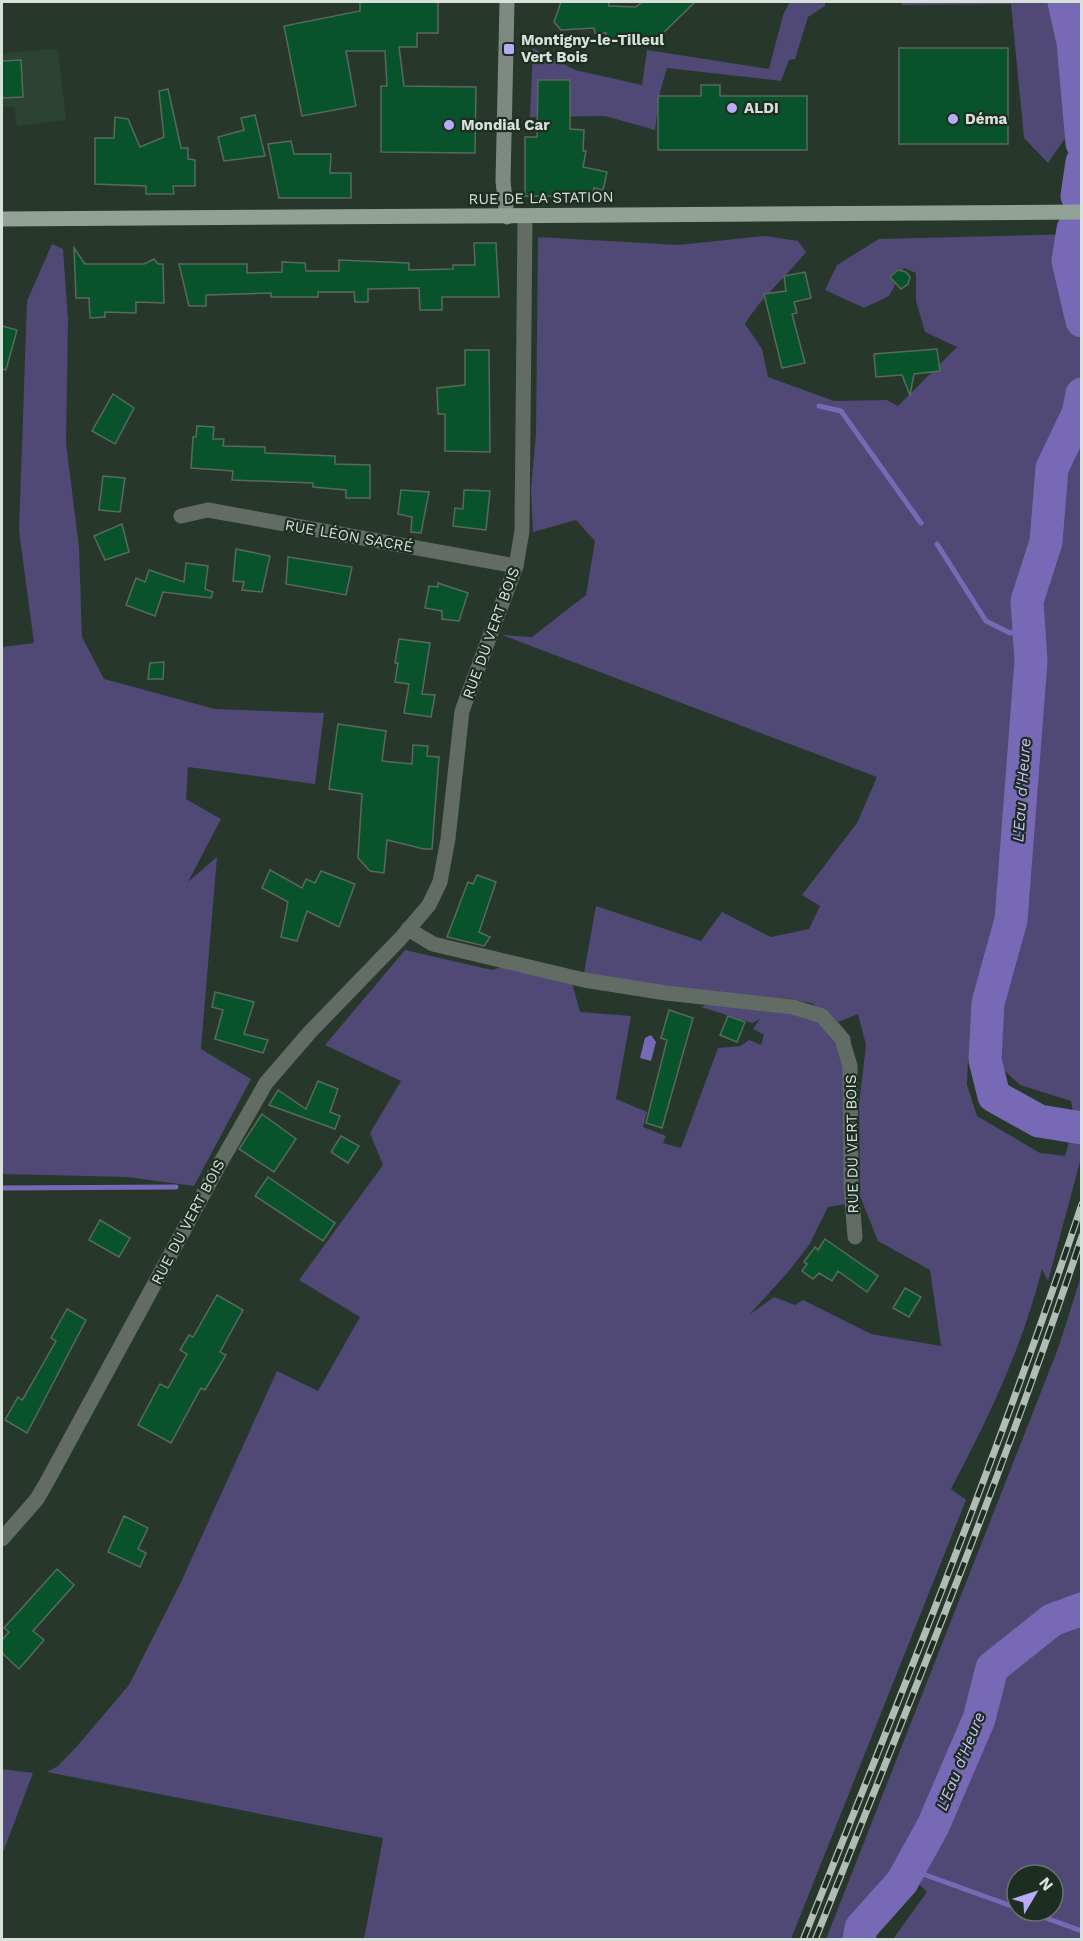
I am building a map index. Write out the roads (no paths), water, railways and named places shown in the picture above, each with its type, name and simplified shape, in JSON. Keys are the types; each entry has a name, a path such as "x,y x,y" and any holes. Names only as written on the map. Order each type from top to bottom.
{"main road":[{"path":"507,2 503,181 507,217"},
{"name":"RUE DE LA STATION","path":"2,219 1082,213"}],"street":[{"name":"RUE DU VERT BOIS","path":"2,1539 36,1499 48,1480 218,1167 267,1083 310,1032 429,905 440,882 448,839 462,711 516,566 522,531 525,217"},
{"name":"RUE LÉON SACRÉ","path":"181,516 208,510 516,566"},
{"name":"RUE DU VERT BOIS","path":"408,929 433,944 584,980 666,993 793,1007 822,1016 842,1039 850,1066 851,1185 855,1237"}],"waterway":[{"name":"L'Eau d'Heure","path":"1064,2 1073,42 1082,143"},
{"name":"L'Eau d'Heure","path":"1077,196 1082,162"},
{"name":"L'Eau d'Heure","path":"1073,229 1068,261 1082,321"},
{"name":"L'Eau d'Heure","path":"1082,394 1078,414 1052,468 1046,542 1027,601 1031,661 1011,920 988,1003 985,1060 994,1096 1039,1121 1082,1128"},
{"path":"819,406 841,411 921,523"},
{"path":"937,544 986,621 1010,633 1029,630"},
{"path":"2,1188 176,1187"},
{"name":"L'Eau d'Heure","path":"859,1940 861,1928 902,1882 933,1826 979,1719 992,1668 1052,1620 1082,1609"},
{"path":"909,1869 1005,1904"},
{"path":"1060,1923 1082,1931"}],"railway":[{"path":"803,1940 983,1482 1082,1204"},
{"path":"815,1940 920,1678 987,1502 1082,1236"}],"place":[{"name":"Montigny-le-Tilleul Vert Bois","path":"509,49"},
{"name":"ALDI","path":"732,108"},
{"name":"Déma","path":"953,119"},
{"name":"Mondial Car","path":"449,125"}]}
